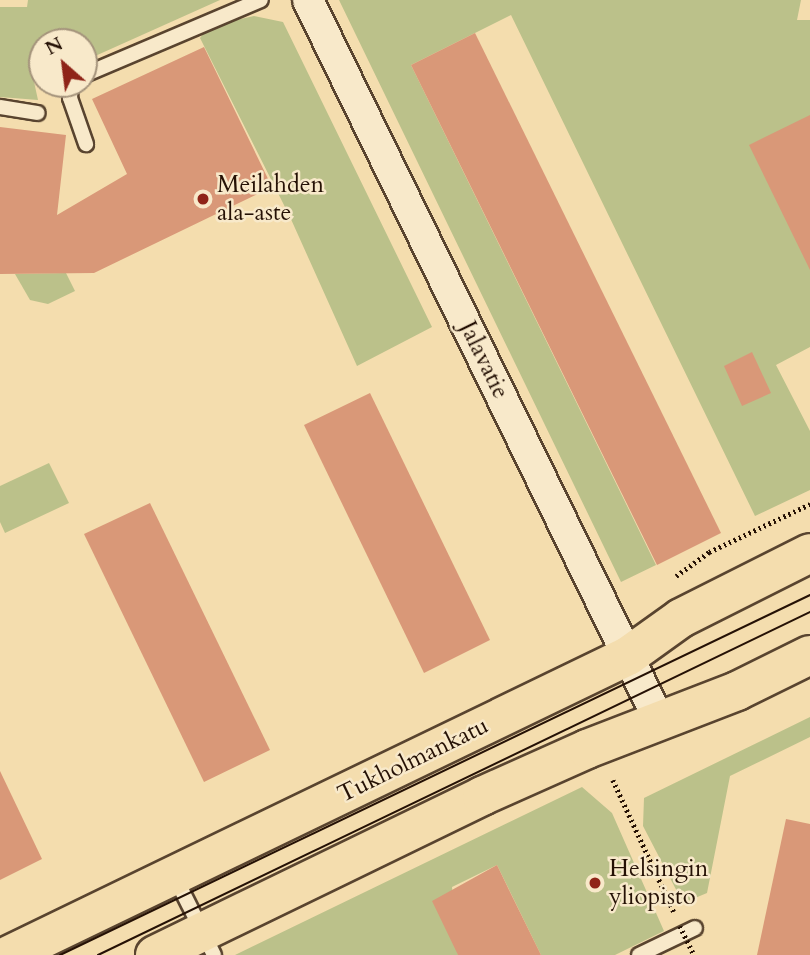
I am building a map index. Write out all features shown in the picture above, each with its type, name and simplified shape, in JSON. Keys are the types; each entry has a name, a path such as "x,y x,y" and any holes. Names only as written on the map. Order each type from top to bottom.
{"main road":[{"name":"Tukholmankatu","path":"9,955 628,656 681,618 810,553"},
{"path":"155,955 208,944 482,796 659,720 737,691 810,655"}],"street":[{"name":"Jalavatie","path":"308,0 659,720"}],"lane":[{"path":"98,69 261,0"},
{"path":"70,98 86,144"},
{"path":"0,107 38,113"},
{"path":"175,876 208,944"},
{"path":"639,955 695,928"}],"path":[{"path":"612,777 694,955"}],"green space":[{"path":"28,0 220,0 98,55 98,28 28,28 28,98 38,100 0,97 0,7 27,7"},
{"path":"339,0 801,0 797,20 810,20 810,347 776,365 810,431 810,490 755,516 511,15 411,65 656,565 621,582"},
{"path":"254,16 283,22 432,327 357,366 290,217 200,38 209,26"},
{"path":"66,273 75,291 48,304 30,300 15,274"},
{"path":"49,463 69,503 5,533 0,522 0,486"},
{"path":"810,717 810,737 730,776 707,893 683,903 643,826 644,798"},
{"path":"582,787 612,813 664,931 615,955 541,955 497,865 452,887 458,955 235,955"}],"building":[{"path":"475,33 721,533 657,565 411,65"},
{"path":"204,47 272,187 94,273 0,274 0,127 66,135 57,215 127,174 92,99"},
{"path":"810,115 810,270 749,145"},
{"path":"752,352 771,393 742,406 724,366"},
{"path":"370,393 490,640 424,673 304,425"},
{"path":"150,503 270,750 204,782 84,534"},
{"path":"0,771 42,859 0,880"},
{"path":"786,819 810,824 810,955 757,955"},
{"path":"497,865 541,955 458,955 432,901"}],"tram line":[{"path":"60,955 810,595"},
{"path":"98,955 810,612"}],"place":[{"name":"Meilahden ala-aste","path":"203,199"},
{"name":"Helsingin yliopisto","path":"595,883"}]}
